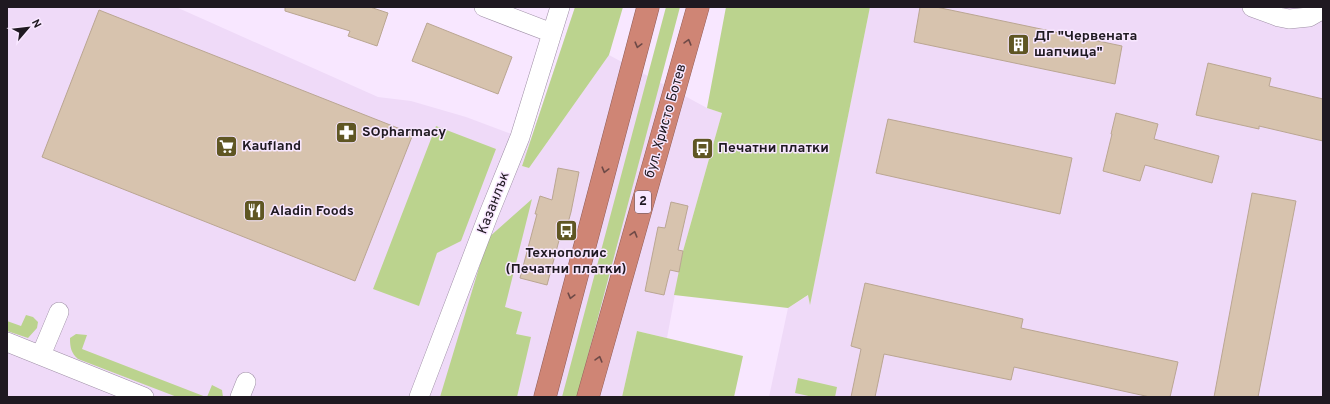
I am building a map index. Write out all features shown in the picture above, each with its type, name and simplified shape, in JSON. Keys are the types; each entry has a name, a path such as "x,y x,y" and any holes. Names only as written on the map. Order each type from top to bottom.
{"highway":[{"path":"544,397 648,7"},
{"name":"бул. Христо Ботев","path":"588,397 698,7"}],"street":[{"path":"484,7 552,33"},
{"name":"Казанлък","path":"419,397 520,137 560,7"},
{"path":"1252,7 1289,19 1309,17 1323,9"},
{"path":"41,355 59,312"},
{"path":"7,342 144,397"}],"shaded area":[{"path":"7,7 176,7 378,97 411,101 466,117 530,141 522,166 529,168 609,55 707,108 722,113 683,251 667,338 637,331 622,397 7,397"},
{"path":"870,7 1323,7 1323,397 769,397 788,308 812,293"}],"green space":[{"path":"575,7 623,7 609,55 529,168 522,166"},
{"path":"666,7 680,7 577,397 562,397"},
{"path":"726,7 870,7 810,305 808,295 788,308 674,295 683,251 722,113 707,108"},
{"path":"436,126 496,149 461,241 437,253 419,306 373,289"},
{"path":"532,199 505,307 522,312 516,334 531,337 517,397 440,397 488,238"},
{"path":"26,315 33,317 38,322 37,328 28,338 7,331 7,321 21,326"},
{"path":"637,331 743,356 734,397 622,397"},
{"path":"76,334 87,335 82,349 206,397 177,397 78,359 72,352 70,344 70,338"},
{"path":"798,378 837,387 835,397 813,397 795,393"},
{"path":"212,385 222,390 223,397 207,397"}],"building":[{"path":"285,7 370,7 388,13 377,46 348,36 350,31 285,11"},
{"name":"ДГ \"Червената шапчица\"","path":"920,7 936,7 1122,46 1115,84 914,42"},
{"name":"Kaufland","path":"99,10 413,134 355,281 42,157"},
{"path":"427,23 512,57 498,94 412,61"},
{"path":"1208,63 1271,78 1269,86 1323,99 1323,141 1259,126 1259,129 1196,115"},
{"path":"1116,113 1158,124 1154,139 1219,156 1212,183 1145,165 1140,181 1103,171"},
{"path":"888,119 1072,158 1060,214 876,173"},
{"path":"558,168 579,172 568,223 564,222 547,285 520,278 537,214 535,214 540,196 552,200"},
{"path":"1252,193 1296,201 1258,397 1214,397"},
{"path":"671,202 688,206 678,250 683,251 679,272 670,270 664,295 645,291 658,227 665,228"},
{"path":"865,283 1023,319 1021,328 1178,362 1170,397 1150,397 1014,367 1011,380 884,354 875,397 851,397 861,349 851,346"}],"place":[{"name":"ДГ \"Червената шапчица\"","path":"1018,44"},
{"name":"SOpharmacy","path":"347,132"},
{"name":"Kaufland","path":"227,146"},
{"name":"Печатни платки","path":"702,148"},
{"name":"Aladin Foods","path":"254,211"},
{"name":"Технополис (Печатни платки)","path":"566,231"}]}
